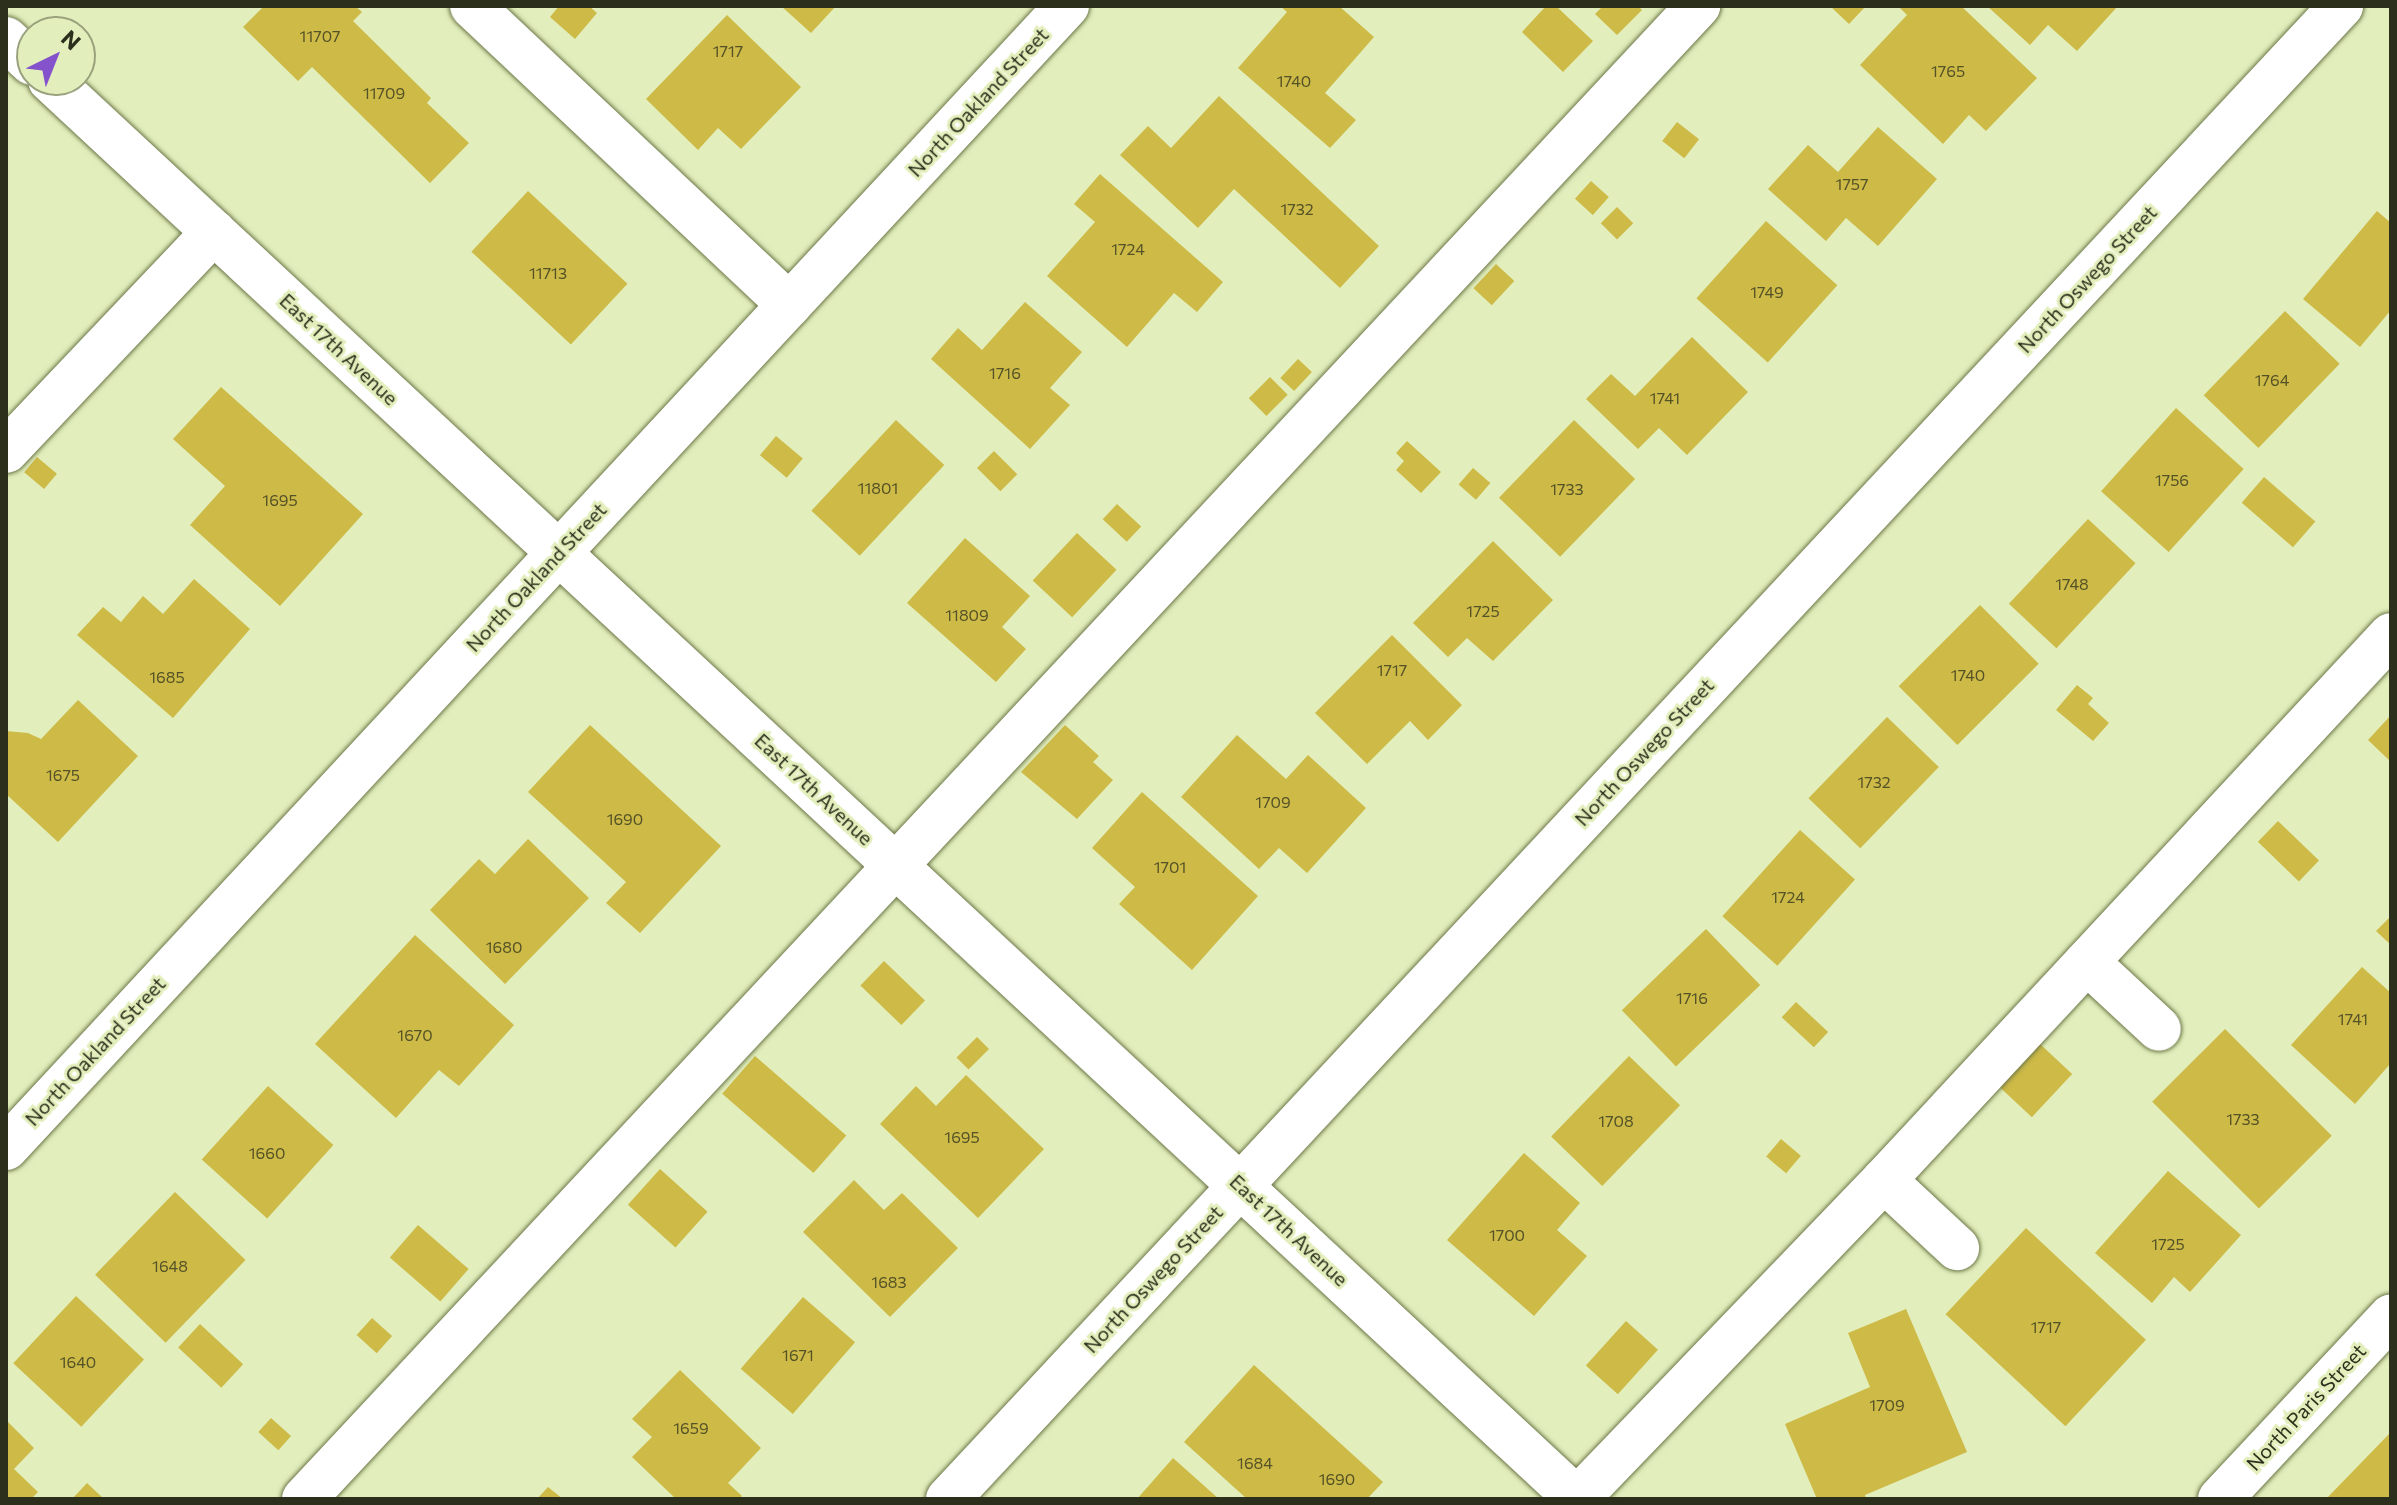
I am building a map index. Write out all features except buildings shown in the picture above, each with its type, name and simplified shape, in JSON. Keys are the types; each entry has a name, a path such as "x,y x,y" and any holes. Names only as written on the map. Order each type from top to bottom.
{"street":[{"path":"472,6 789,305"},
{"name":"North Oakland Street","path":"6,1148 1067,6"},
{"path":"304,1499 1698,6"},
{"name":"North Oswego Street","path":"948,1499 2341,6"},
{"name":"East 17th Avenue","path":"67,96 1577,1499"},
{"path":"6,451 214,232"},
{"path":"1577,1499 1884,1180 2391,635"},
{"path":"2087,962 2159,1029"},
{"path":"1884,1180 1957,1248"},
{"name":"North Paris Street","path":"2220,1499 2391,1316"}]}
